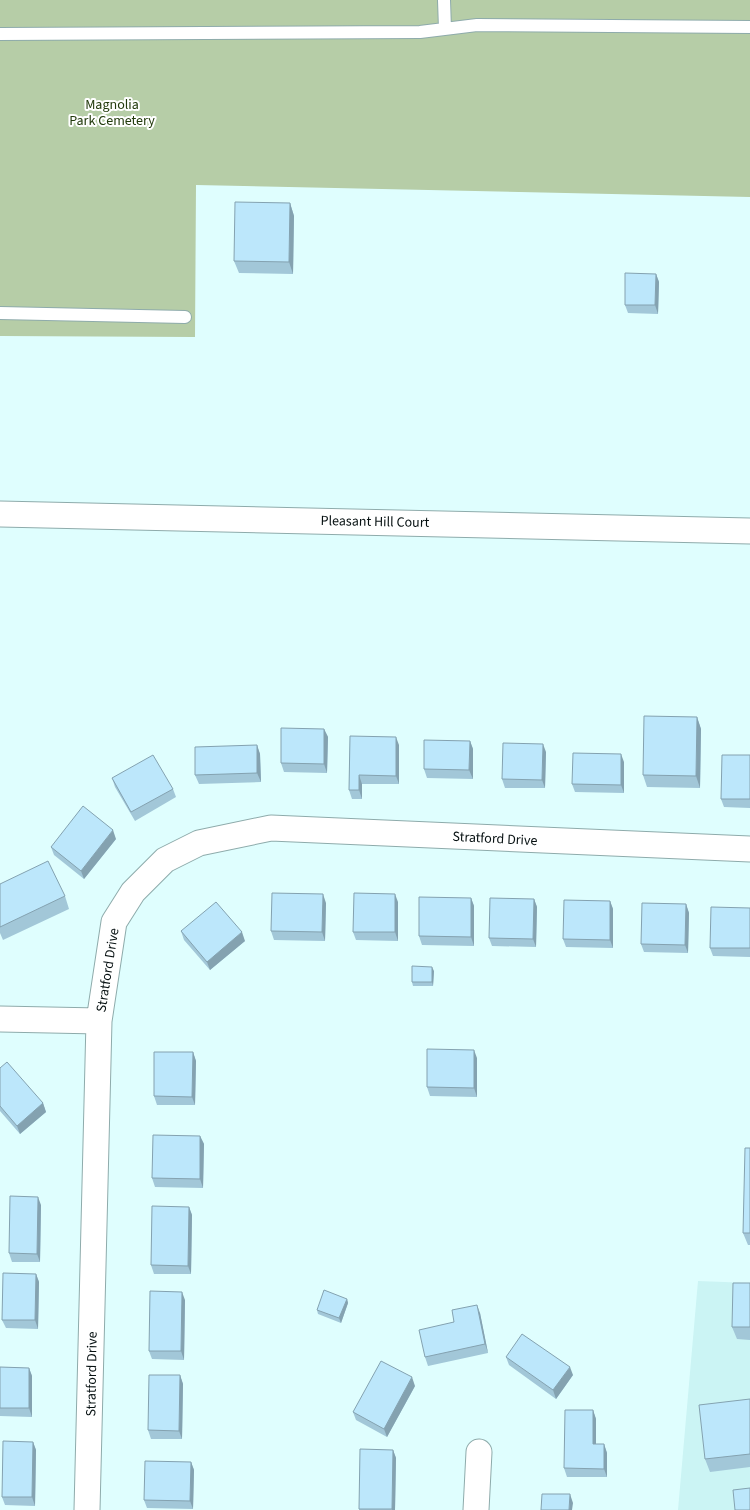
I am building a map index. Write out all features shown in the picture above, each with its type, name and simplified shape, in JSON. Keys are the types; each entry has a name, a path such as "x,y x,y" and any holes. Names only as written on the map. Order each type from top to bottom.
{"street":[{"name":"Pleasant Hill Court","path":"0,514 750,531"},
{"name":"Stratford Drive","path":"87,1510 99,1021 114,922 133,892 165,860 199,843 271,828 750,850"},
{"path":"0,1019 99,1021"},
{"path":"476,1510 478,1452"}],"lane":[{"path":"444,0 445,29"},
{"path":"0,34 420,32 477,25 750,27"},
{"path":"0,313 185,317"}],"shaded area":[{"path":"698,1281 750,1283 750,1510 678,1510"}],"green space":[{"name":"Magnolia Park Cemetery","path":"0,0 750,0 750,197 196,185 195,337 0,336"}],"building":[{"path":"235,202 290,203 289,262 234,261"},
{"path":"625,273 656,274 655,305 625,305"},
{"path":"644,716 697,717 696,776 643,775"},
{"path":"281,728 324,729 324,764 281,763"},
{"path":"350,736 396,737 396,776 359,775 359,790 349,790"},
{"path":"424,740 470,741 469,770 424,769"},
{"path":"503,743 543,744 542,780 502,779"},
{"path":"257,745 257,773 195,775 195,747"},
{"path":"573,753 621,754 621,785 572,784"},
{"path":"153,755 173,789 131,812 112,778"},
{"path":"722,755 750,755 750,799 721,799"},
{"path":"83,806 113,830 81,871 51,847"},
{"path":"48,861 65,896 0,927 0,884"},
{"path":"272,893 323,894 322,932 271,931"},
{"path":"354,893 395,894 395,932 353,932"},
{"path":"419,897 471,898 471,937 419,936"},
{"path":"490,898 534,899 533,939 489,938"},
{"path":"564,900 610,901 610,940 563,939"},
{"path":"216,902 242,932 207,962 181,931"},
{"path":"642,903 686,904 685,945 641,944"},
{"path":"711,907 750,908 750,948 710,948"},
{"path":"412,966 432,967 432,982 412,982"},
{"path":"427,1049 474,1050 474,1088 427,1087"},
{"path":"154,1052 193,1052 192,1097 154,1096"},
{"path":"7,1062 43,1103 17,1126 0,1106 0,1068"},
{"path":"153,1135 200,1136 200,1179 152,1178"},
{"path":"745,1148 750,1148 750,1233 743,1233"},
{"path":"10,1196 38,1197 37,1254 9,1253"},
{"path":"152,1206 189,1207 188,1266 151,1265"},
{"path":"3,1273 36,1274 35,1320 2,1320"},
{"path":"733,1283 750,1283 750,1327 732,1327"},
{"path":"324,1290 347,1299 339,1318 317,1310"},
{"path":"150,1291 182,1292 181,1351 149,1351"},
{"path":"477,1305 485,1344 425,1357 419,1330 454,1322 452,1310"},
{"path":"522,1334 570,1367 553,1390 506,1357"},
{"path":"381,1361 412,1377 384,1429 353,1412"},
{"path":"0,1367 29,1368 29,1408 0,1408"},
{"path":"149,1375 180,1375 179,1431 148,1430"},
{"path":"750,1399 750,1454 705,1459 699,1405"},
{"path":"565,1410 593,1410 593,1444 604,1444 604,1469 564,1468"},
{"path":"3,1441 33,1442 32,1497 2,1497"},
{"path":"360,1449 393,1450 392,1509 359,1509"},
{"path":"145,1461 191,1462 190,1501 144,1500"},
{"path":"750,1488 750,1510 735,1510 733,1490"},
{"path":"542,1494 570,1494 569,1510 541,1510"}]}
